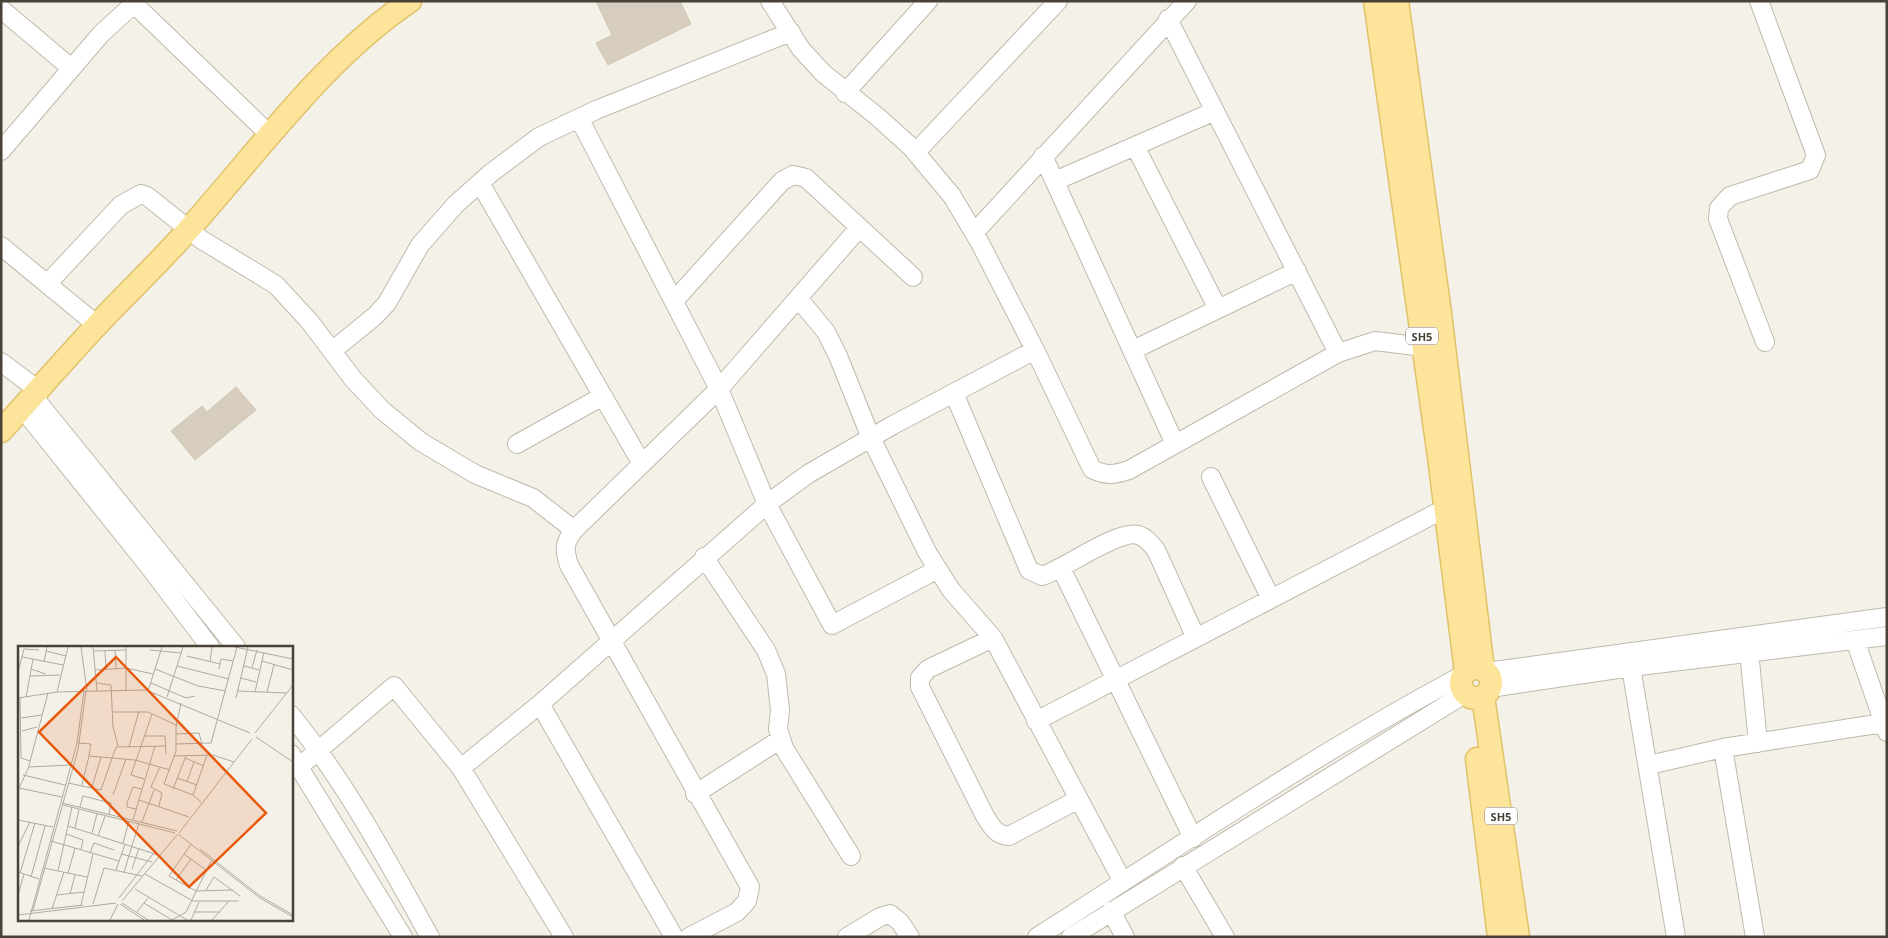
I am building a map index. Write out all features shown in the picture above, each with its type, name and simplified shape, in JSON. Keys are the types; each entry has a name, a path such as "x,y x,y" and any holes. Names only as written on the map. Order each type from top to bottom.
{"main road":[{"name":"SH5","path":"1375,1 1446,508 1476,683"},
{"name":"SH5","path":"1397,1 1440,313 1502,936"},
{"path":"1,431 97,325 189,230 270,135 343,55 408,2"}],"street":[{"path":"770,1 802,49 823,73 845,93 879,118 916,152 952,196 974,233 1035,350 1092,469 1103,474 1115,474 1129,470 1338,353 1375,341 1424,347"},
{"path":"845,93 928,1"},
{"path":"916,152 1058,1"},
{"path":"974,233 1186,1"},
{"path":"1759,1 1816,155 1810,170 1730,196 1719,208 1718,219 1765,342"},
{"path":"1,151 8,130 134,2 270,135"},
{"path":"1,9 71,68"},
{"path":"1168,19 1338,353"},
{"path":"332,351 375,316 387,303 420,244 456,204 539,137 579,118 791,32"},
{"path":"1055,182 1214,111"},
{"path":"579,118 719,389 766,504 832,625 938,569"},
{"path":"1136,146 1218,309"},
{"path":"1043,156 1176,444"},
{"path":"674,300 782,181 793,175 806,178 913,277"},
{"path":"480,183 642,464"},
{"path":"47,284 121,206 133,196 141,194 147,196 189,230 276,285 292,300 353,379 382,410 421,442 475,474 533,498 574,530"},
{"path":"689,937 737,912 747,902 750,887 568,565 564,549 566,540 719,389 859,228"},
{"path":"1,246 97,325"},
{"path":"1133,350 1297,271"},
{"path":"798,298 826,332 838,356 871,438 938,569 951,590 992,638 1077,800 1123,882"},
{"path":"461,768 540,704 766,504 808,474 1035,350"},
{"path":"1,362 235,646"},
{"path":"954,393 1024,564 1034,574 1042,576 1123,536 1137,534 1146,539 1156,550 1196,638"},
{"path":"517,444 603,396"},
{"path":"31,398 148,566 209,646"},
{"path":"1211,477 1271,599"},
{"path":"1036,721 1446,508"},
{"path":"704,557 766,650 776,674 780,710 778,729 784,748 851,856"},
{"path":"1061,568 1193,838"},
{"path":"1038,937 1408,704 1476,683 1887,617"},
{"path":"1071,937 1476,683 1887,636"},
{"path":"992,638 928,668 920,678 920,687 985,816 1000,836 1009,836 1077,800"},
{"path":"1649,765 1723,748 1885,728 1855,640"},
{"path":"1749,652 1758,743"},
{"path":"1631,666 1649,765 1676,937"},
{"path":"403,937 296,760 319,750 394,686 461,768 564,937"},
{"path":"540,704 674,937"},
{"path":"292,716 319,750 362,815 430,937"},
{"path":"696,794 781,738"},
{"path":"1723,748 1755,937"},
{"path":"1183,866 1226,937"},
{"path":"1111,911 1125,937"},
{"path":"847,937 880,916 890,914 900,922 910,937"}],"building":[{"path":"596,1 680,1 691,24 608,65 596,43 612,35"},
{"path":"236,387 256,410 195,460 171,431 202,406 207,412"}]}
